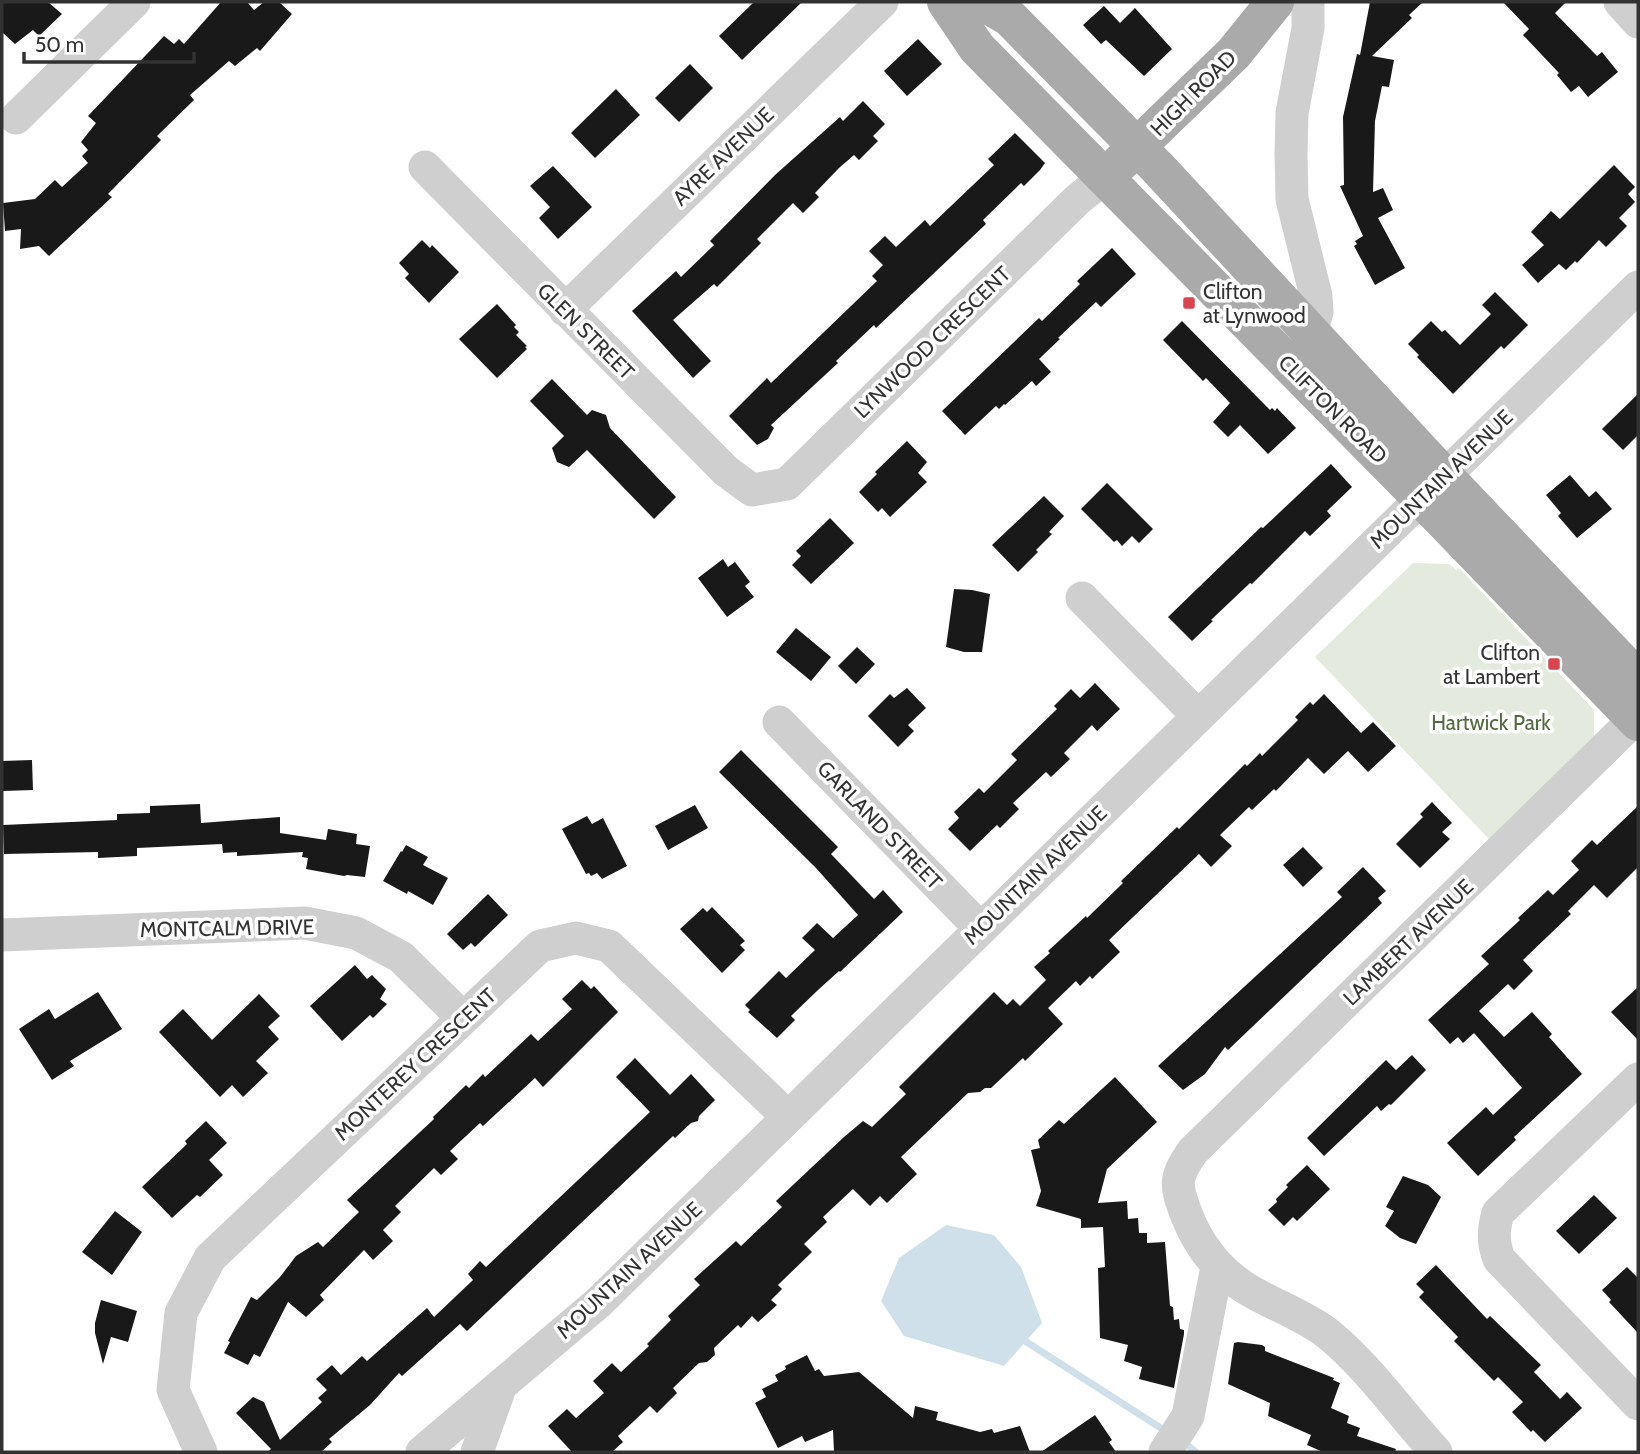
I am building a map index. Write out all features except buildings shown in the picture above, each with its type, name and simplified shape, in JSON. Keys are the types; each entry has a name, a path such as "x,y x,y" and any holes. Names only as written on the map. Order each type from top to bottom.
{"main road":[{"name":"CLIFTON ROAD","path":"946,2 977,48 1104,178 1638,680"},
{"name":"CLIFTON ROAD","path":"983,2 1010,18 1138,148 1311,334 1432,487 1637,719"},
{"name":"HIGH ROAD","path":"1104,178 1234,53 1275,2"}],"street":[{"path":"16,118 134,2"},
{"name":"AYRE AVENUE","path":"565,310 882,2"},
{"path":"1308,2 1308,28 1292,113 1291,154 1292,199 1317,296 1317,312 1311,334"},
{"path":"1620,2 1638,22"},
{"name":"GLEN STREET","path":"425,167 726,471 752,490"},
{"name":"LYNWOOD CRESCENT","path":"752,490 787,484 1077,200 1104,178"},
{"name":"MOUNTAIN AVENUE","path":"422,1452 598,1303 1638,286"},
{"path":"1082,598 1198,716"},
{"name":"LAMBERT AVENUE","path":"1217,1266 1193,1232 1178,1184 1180,1169 1193,1151 1637,719"},
{"name":"GARLAND STREET","path":"779,722 980,928"},
{"name":"MONTCALM DRIVE","path":"2,935 305,923 356,933 401,957 463,1018"},
{"name":"MONTEREY CRESCENT","path":"201,1452 173,1390 181,1313 210,1258 540,946 576,938 609,946 788,1117"},
{"path":"1638,1079 1497,1213 1493,1227 1494,1244 1499,1259 1638,1404"},
{"path":"1165,1452 1188,1416 1217,1266 1245,1288 1297,1314 1327,1334 1355,1360 1436,1452"},
{"path":"477,1452 501,1385"}],"green space":[{"name":"Hartwick Park","path":"1413,563 1449,564 1456,570 1459,568 1594,710 1594,739 1489,839 1315,657"}],"shaded area":[{"path":"946,1225 994,1235 1021,1267 1042,1323 1004,1366 904,1336 881,1301 899,1258"}],"waterway":[{"path":"1025,1341 1167,1432"},
{"path":"1183,1442 1196,1452"}],"place":[{"name":"Clifton at Lynwood","path":"1189,303"},
{"name":"Clifton at Lambert","path":"1554,664"}]}
